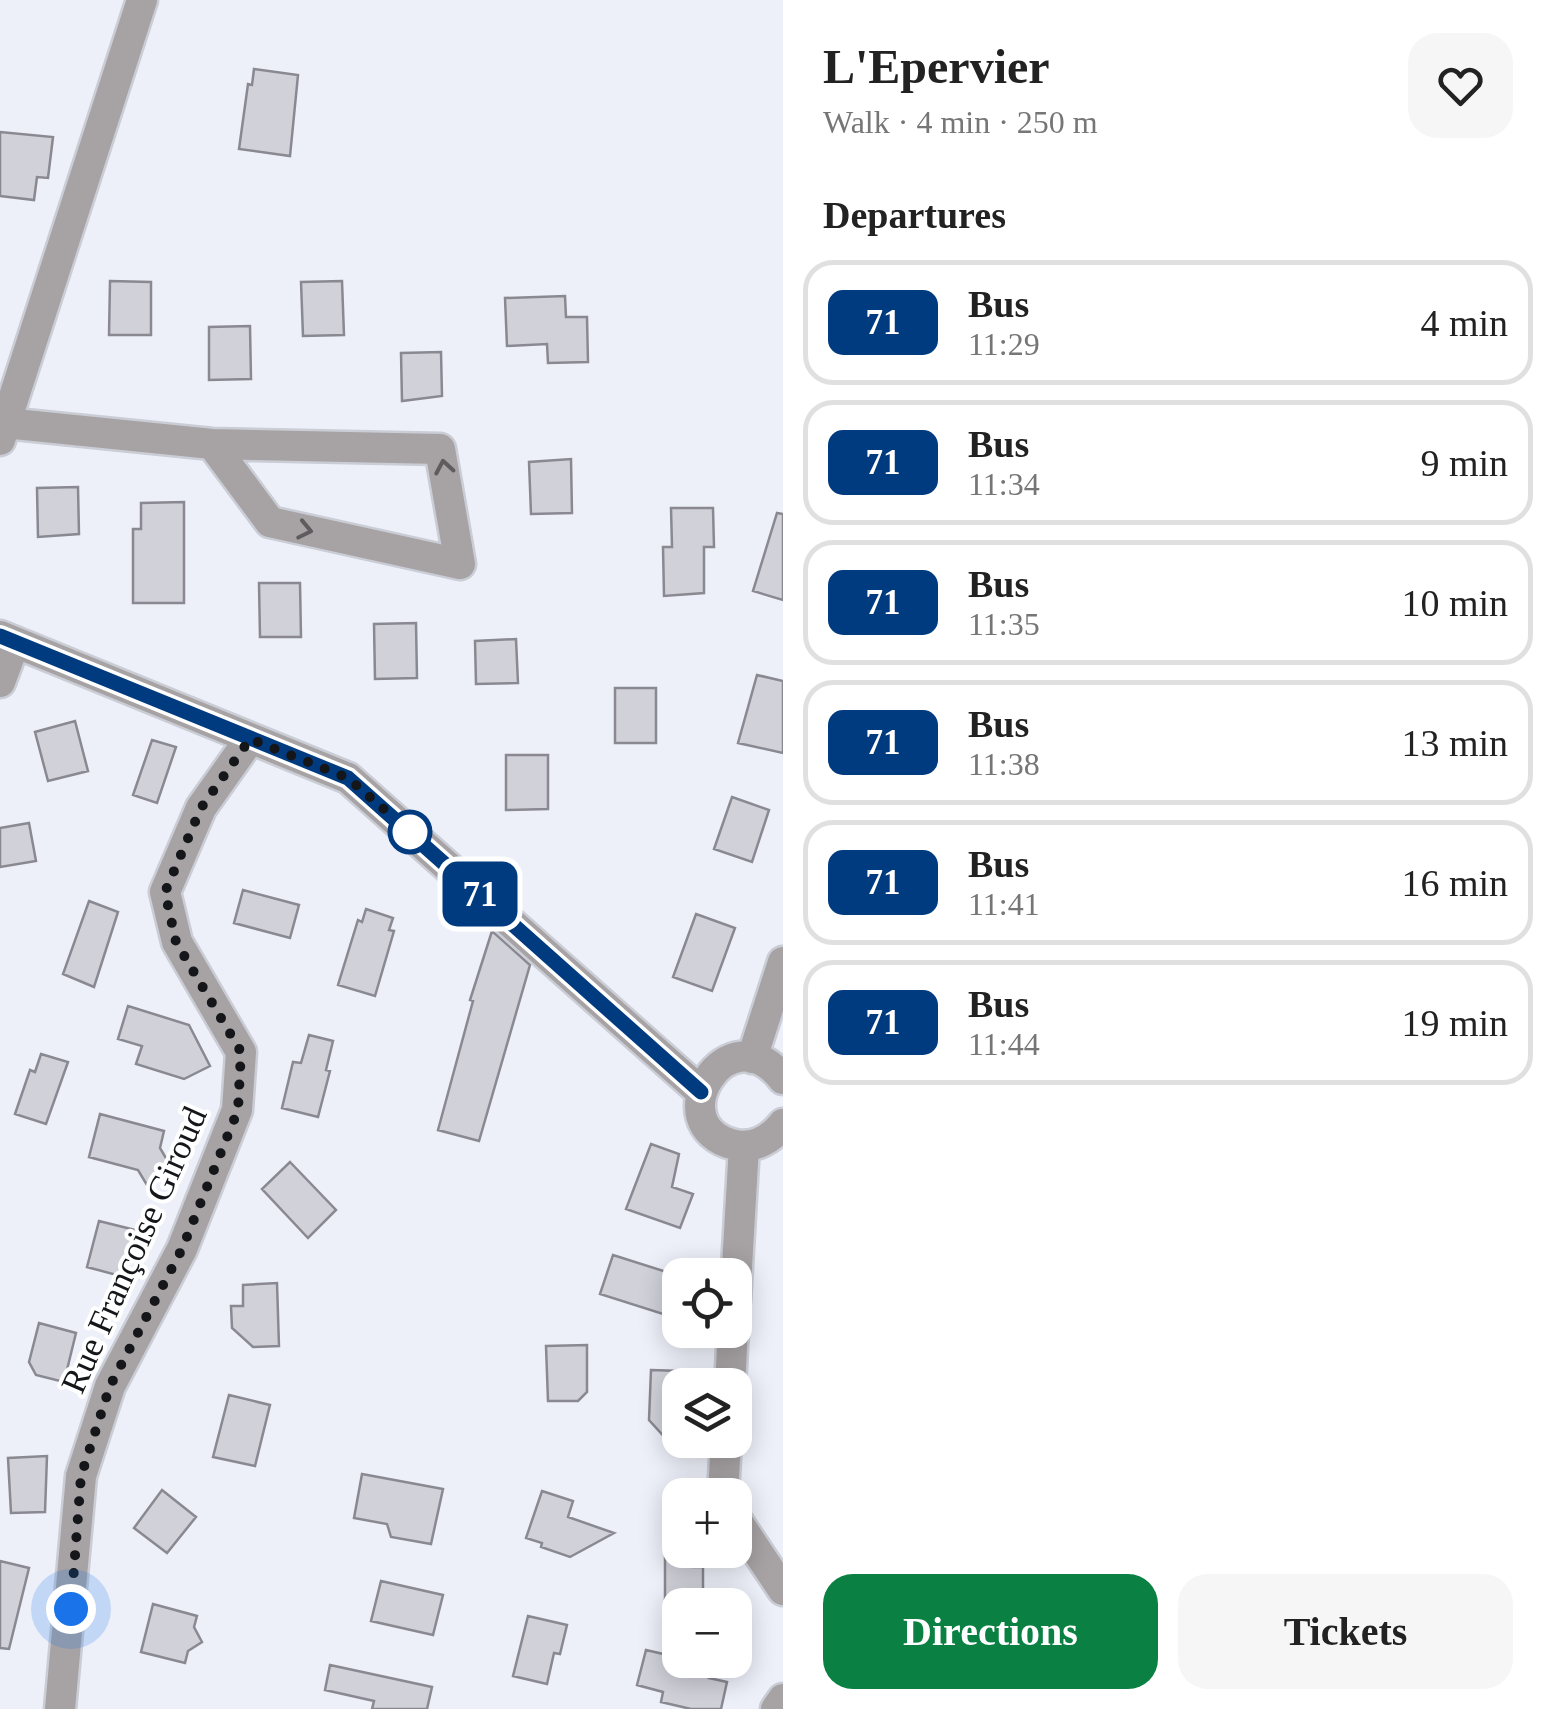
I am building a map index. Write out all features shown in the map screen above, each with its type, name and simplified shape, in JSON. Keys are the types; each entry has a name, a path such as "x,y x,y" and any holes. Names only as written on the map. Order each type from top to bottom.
{"street":[{"path":"142,0 3,432 212,444 440,449 460,564 270,522 212,444"},
{"path":"0,682 7,639 348,778 665,1059 706,1082"},
{"name":"Rue Françoise Giroud","path":"60,1709 81,1476 110,1386 182,1249 238,1110 241,1052 176,942 165,892 201,808 250,739"},
{"path":"752,1058 783,962"},
{"path":"783,1079 775,1069 752,1058 737,1058 706,1082 703,1118 720,1138 744,1146 767,1140 783,1124"},
{"path":"737,1258 744,1146"},
{"path":"752,1544 783,1590"},
{"path":"776,1709 783,1699"}],"building":[{"path":"254,69 298,75 290,156 239,149 248,84 252,85"},
{"path":"0,132 53,137 48,178 37,177 34,200 0,196"},
{"path":"110,281 151,282 151,335 109,335"},
{"path":"342,281 344,335 303,336 301,282"},
{"path":"565,296 566,317 587,317 588,362 548,363 547,344 507,346 505,298"},
{"path":"250,326 251,379 209,380 209,327"},
{"path":"441,352 442,396 402,401 401,353"},
{"path":"571,459 572,513 531,514 529,462"},
{"path":"78,487 79,534 38,537 37,488"},
{"path":"184,502 184,603 133,603 133,529 141,529 141,503"},
{"path":"671,508 713,508 714,547 704,547 704,593 664,596 663,547 672,547"},
{"path":"777,513 783,514 783,600 753,591"},
{"path":"259,583 300,583 301,637 260,637"},
{"path":"416,623 417,678 375,679 374,624"},
{"path":"516,639 518,683 476,684 475,641"},
{"path":"757,675 783,681 783,753 738,743"},
{"path":"615,688 656,688 656,743 615,743"},
{"path":"75,721 88,771 48,781 35,732"},
{"path":"152,740 176,747 157,803 133,795"},
{"path":"506,755 548,755 548,809 506,810"},
{"path":"732,797 769,810 752,862 714,849"},
{"path":"29,823 36,861 0,867 0,828"},
{"path":"243,890 299,905 290,938 234,923"},
{"path":"89,901 118,912 94,987 63,974"},
{"path":"366,909 393,918 389,930 394,931 375,996 338,985 358,920 362,922"},
{"path":"696,914 735,928 712,991 673,977"},
{"path":"492,931 530,965 479,1141 438,1130 473,1001 470,1000"},
{"path":"128,1006 189,1025 210,1066 184,1079 136,1064 142,1046 118,1039"},
{"path":"309,1035 333,1041 318,1117 282,1108 293,1062 301,1063"},
{"path":"41,1054 68,1062 46,1124 15,1114 30,1070 35,1072"},
{"path":"100,1114 164,1131 160,1148 173,1170 147,1185 138,1170 89,1157"},
{"path":"651,1144 679,1154 672,1187 693,1194 680,1228 626,1209"},
{"path":"290,1162 336,1210 308,1238 262,1189"},
{"path":"99,1221 135,1230 124,1277 87,1267"},
{"path":"613,1255 662,1271 662,1314 600,1294"},
{"path":"277,1283 279,1346 253,1347 232,1328 231,1306 243,1306 243,1285"},
{"path":"39,1323 76,1333 64,1382 36,1375 29,1362"},
{"path":"587,1345 587,1392 578,1401 548,1401 546,1346"},
{"path":"651,1370 662,1370 662,1434 649,1420"},
{"path":"229,1395 270,1405 255,1466 213,1457"},
{"path":"47,1456 45,1512 11,1513 8,1458"},
{"path":"362,1474 443,1489 431,1544 391,1537 387,1524 354,1518"},
{"path":"162,1490 196,1517 167,1553 134,1528"},
{"path":"542,1491 573,1501 568,1517 614,1533 570,1557 541,1547 542,1543 526,1538"},
{"path":"0,1561 29,1568 9,1649 0,1648"},
{"path":"665,1568 703,1568 703,1588 665,1588"},
{"path":"381,1581 443,1595 433,1635 371,1621"},
{"path":"153,1604 197,1616 194,1627 202,1642 188,1651 185,1663 141,1652"},
{"path":"528,1616 567,1625 560,1654 554,1653 547,1684 513,1676"},
{"path":"646,1650 662,1654 662,1678 727,1682 721,1709 691,1709 661,1702 663,1692 637,1685"},
{"path":"330,1665 432,1687 427,1709 372,1709 374,1701 325,1690"}],"bus line":[{"name":"71","path":"0,636 348,778 701,1092"}],"route":[{"path":"71,1609 81,1476 110,1386 182,1249 238,1110 241,1052 176,942 165,892 201,808 250,739 348,778 410,832"}]}
